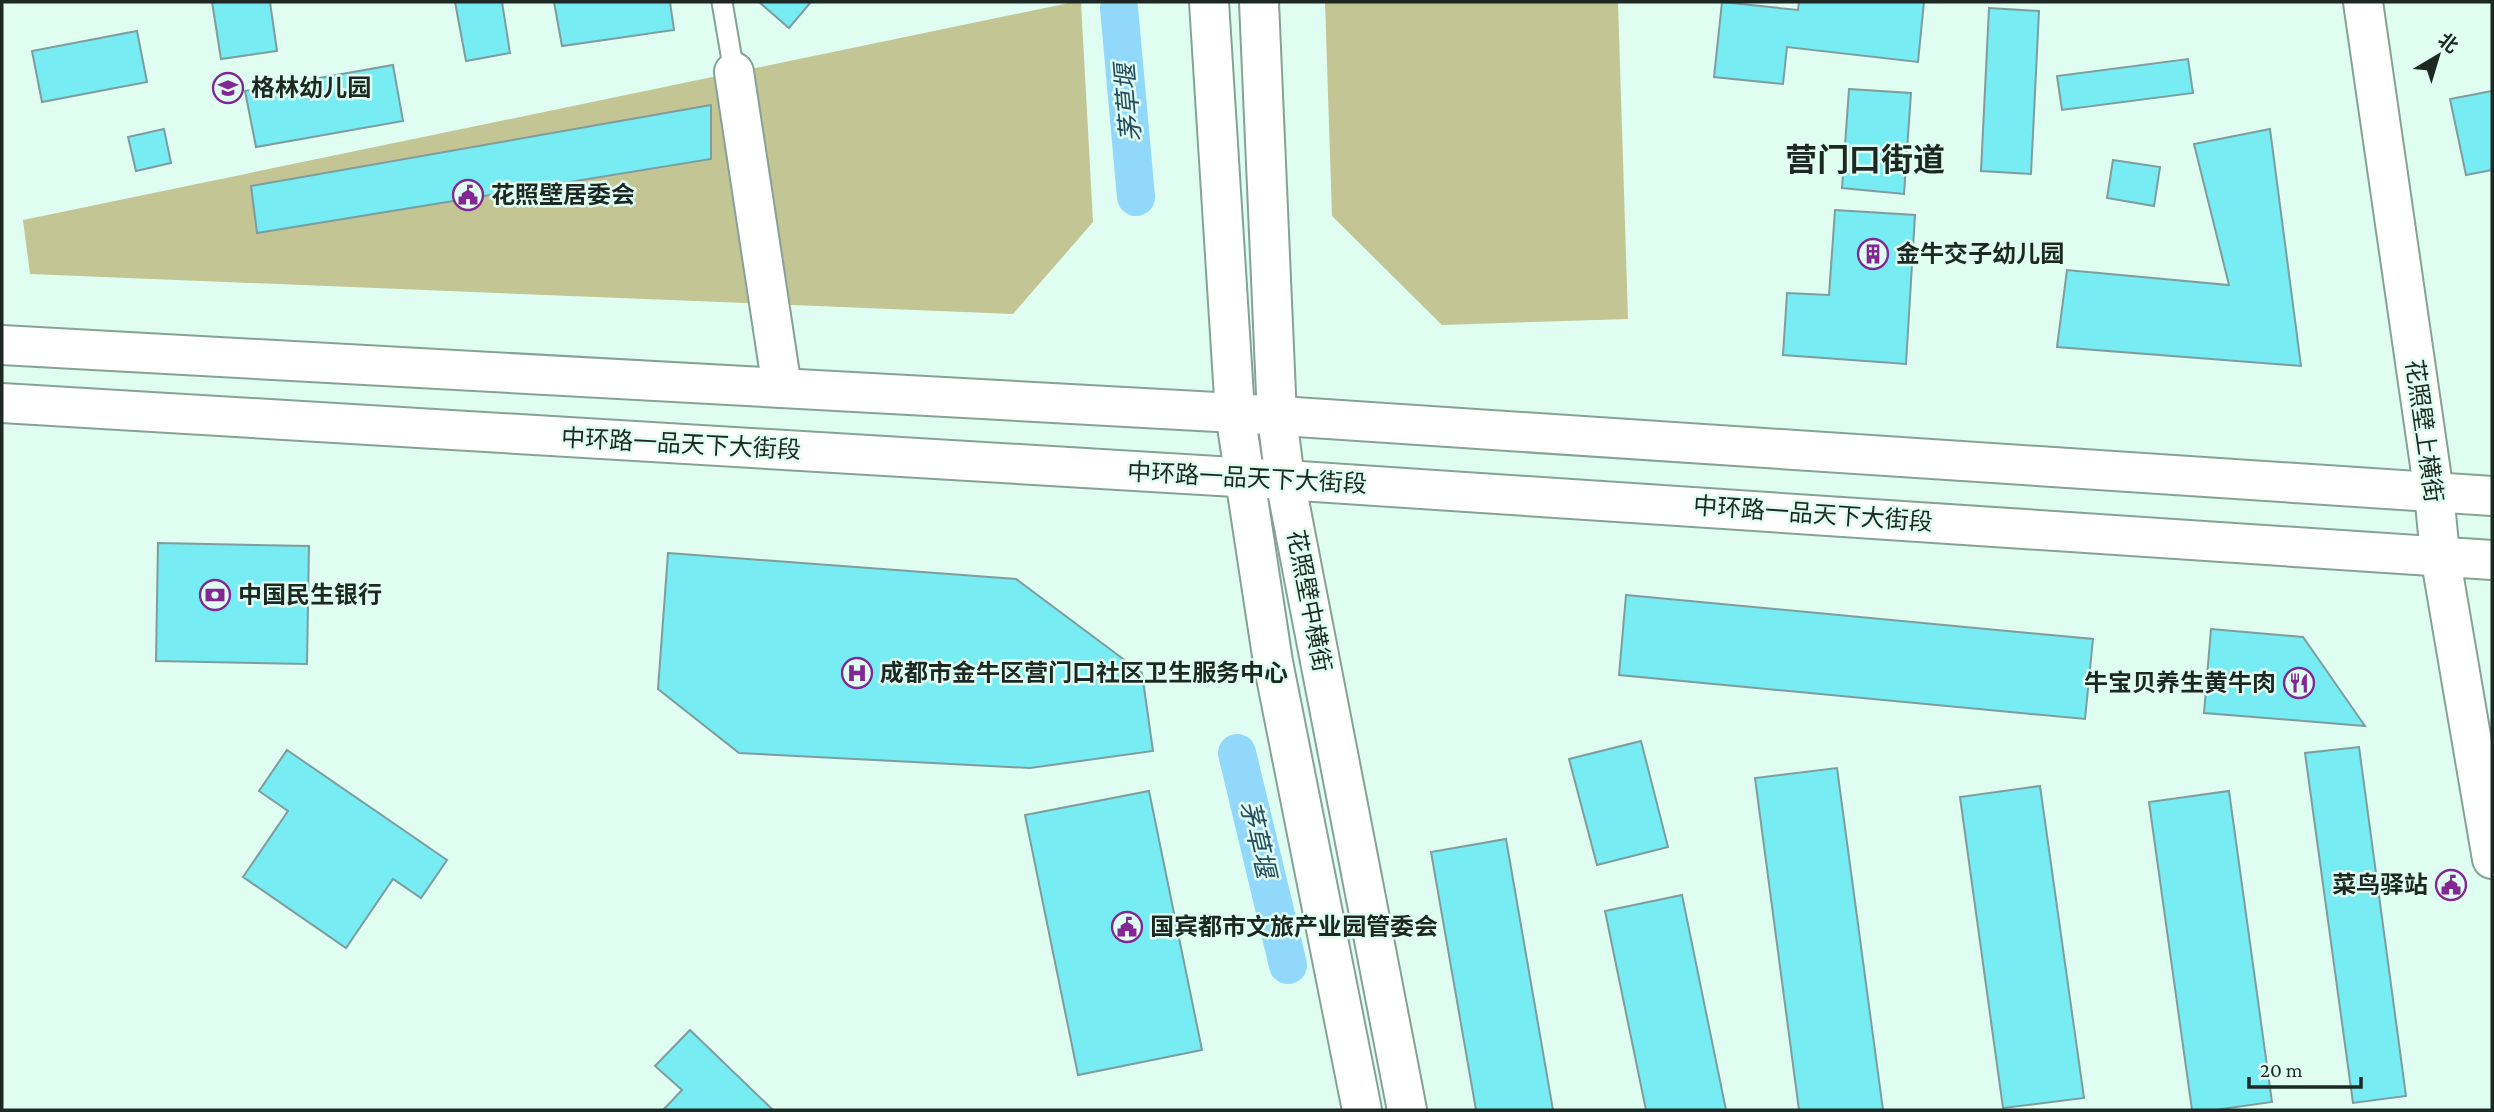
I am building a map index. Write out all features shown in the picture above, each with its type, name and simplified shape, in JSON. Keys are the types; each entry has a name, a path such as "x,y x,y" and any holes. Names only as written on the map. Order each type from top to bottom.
{"main road":[{"name":"花照壁中横街","path":"1209,2 1235,413 1273,662 1362,1110"},
{"name":"花照壁中横街","path":"1259,2 1277,417 1286,480 1407,1110"},
{"name":"花照壁上横街","path":"2362,2 2434,493 2440,555 2492,859"},
{"path":"734,72 782,388"},
{"path":"2,345 1235,413 2492,496"},
{"name":"中环路一品天下大街段","path":"2,403 1286,480 2440,555 2492,561"}],"lane":[{"path":"722,2 734,72"}],"green space":[{"path":"1081,2 1093,222 1013,314 30,274 23,220"},
{"path":"1325,2 1618,2 1628,319 1442,325 1332,216"}],"building":[{"path":"212,2 270,2 277,51 221,59"},
{"path":"455,2 502,2 510,53 466,61"},
{"path":"554,2 670,2 674,30 562,46"},
{"path":"759,2 811,2 789,28"},
{"path":"1722,2 1798,10 1799,2 1924,2 1918,62 1787,47 1783,84 1714,77"},
{"path":"1989,8 2039,11 2031,174 1981,171"},
{"path":"137,31 147,82 42,102 32,51"},
{"path":"2188,59 2193,93 2062,110 2057,76"},
{"path":"393,65 403,121 256,147 245,91"},
{"path":"1849,89 1911,93 1904,194 1842,188"},
{"path":"2492,91 2492,170 2466,175 2450,99"},
{"path":"711,105 711,159 257,233 251,186"},
{"path":"164,129 171,163 136,171 128,137"},
{"path":"2270,129 2301,366 2057,347 2067,270 2229,285 2194,144"},
{"path":"2113,160 2160,167 2154,206 2107,198"},
{"name":"金牛交子幼儿园","path":"1835,210 1915,215 1906,364 1783,355 1787,293 1829,295"},
{"path":"158,543 309,546 307,664 156,661"},
{"path":"668,553 1016,579 1142,673 1153,751 1030,768 739,753 658,689"},
{"path":"1626,595 2093,639 2085,719 1619,675"},
{"path":"2211,629 2303,637 2365,726 2204,713"},
{"path":"1641,741 1668,847 1597,865 1569,759"},
{"path":"2359,747 2406,1096 2353,1103 2305,753"},
{"path":"287,750 447,860 421,898 393,879 346,948 243,877 288,811 259,791"},
{"path":"1837,768 1883,1110 1799,1110 1755,778"},
{"path":"2040,786 2084,1098 2003,1108 1960,797"},
{"path":"1149,791 1202,1050 1078,1075 1025,815"},
{"path":"2229,791 2272,1102 2215,1110 2192,1110 2149,802"},
{"path":"1506,839 1553,1110 1476,1110 1431,852"},
{"path":"1682,895 1726,1110 1646,1110 1605,911"},
{"path":"690,1030 773,1110 663,1110 682,1090 655,1066"}],"waterway":[{"name":"茅草堰","path":"1119,8 1136,197"},
{"name":"茅草堰","path":"1237,753 1288,965"}],"place":[{"name":"格林幼儿园","path":"228,88"},
{"name":"花照壁居委会","path":"468,195"},
{"name":"金牛交子幼儿园","path":"1873,254"},
{"name":"中国民生银行","path":"215,595"},
{"name":"成都市金牛区营门口社区卫生服务中心","path":"857,673"},
{"name":"牛宝贝养生黄牛肉","path":"2299,683"},
{"name":"菜鸟驿站","path":"2451,885"},
{"name":"国宾都市文旅产业园管委会","path":"1127,927"}],"district":[{"name":"营门口街道","path":"1865,160"}]}
